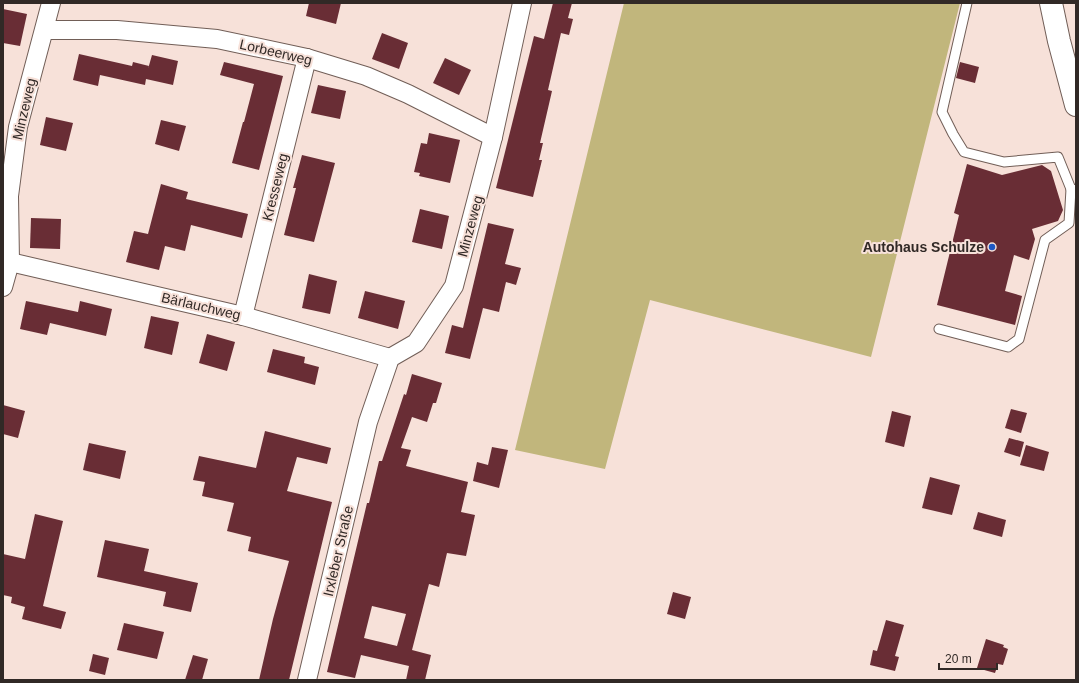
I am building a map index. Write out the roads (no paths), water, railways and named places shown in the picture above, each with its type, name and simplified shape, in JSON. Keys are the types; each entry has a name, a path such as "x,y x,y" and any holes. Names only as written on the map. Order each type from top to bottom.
{"main road":[{"path":"1051,3 1059,41 1076,105"}],"street":[{"name":"Minzeweg","path":"3,288 10,262 9,196 18,127 51,3"},
{"name":"Minzeweg","path":"390,358 416,343 454,286 493,137 522,3"},
{"name":"Lorbeerweg","path":"45,30 117,30 217,39 307,58 366,76 408,94 493,137"},
{"name":"Kresseweg","path":"243,316 307,58"},
{"name":"Bärlauchweg","path":"10,262 243,316 390,358"},
{"name":"Irxleber Straße","path":"307,680 368,422 390,358"}],"lane":[{"path":"939,329 1008,348 1019,339 1045,240 1069,223 1073,189 1058,157 1004,162 964,152 953,134 942,112 967,3"}],"place":[{"name":"Autohaus Schulze","path":"992,247"}]}
